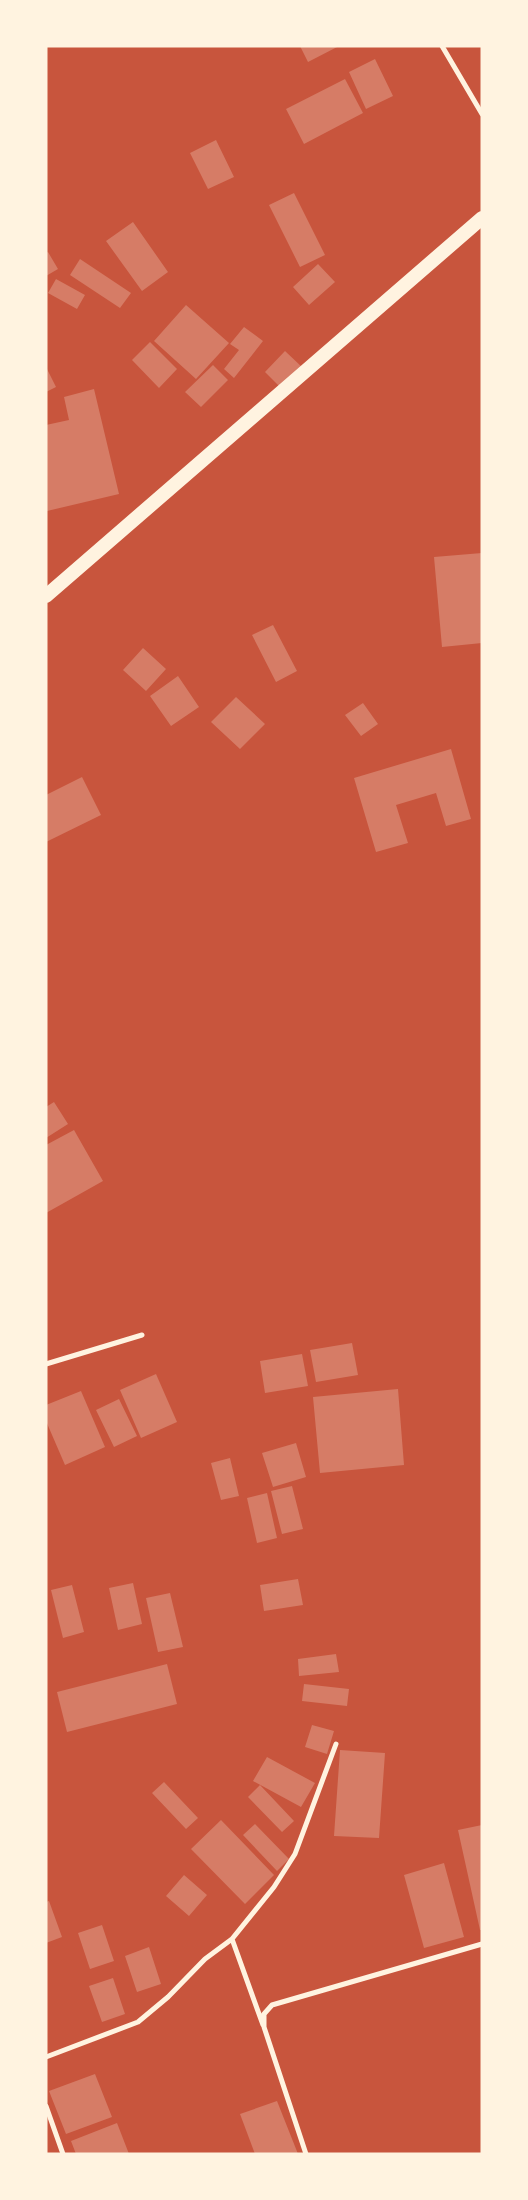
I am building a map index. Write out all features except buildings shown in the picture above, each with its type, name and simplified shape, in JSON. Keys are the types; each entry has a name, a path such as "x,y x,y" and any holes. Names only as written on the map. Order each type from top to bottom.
{"highway":[{"path":"46,596 482,218"}],"street":[{"path":"442,46 482,114"},
{"path":"46,1364 142,1335"},
{"path":"46,2058 70,2046 138,2022 168,1998 205,1958 232,1939 274,1887 295,1854 336,1744"},
{"path":"232,1939 264,2027 306,2154"},
{"path":"264,2027 264,2014 272,2005 482,1944"},
{"path":"46,2106 63,2154"}]}
